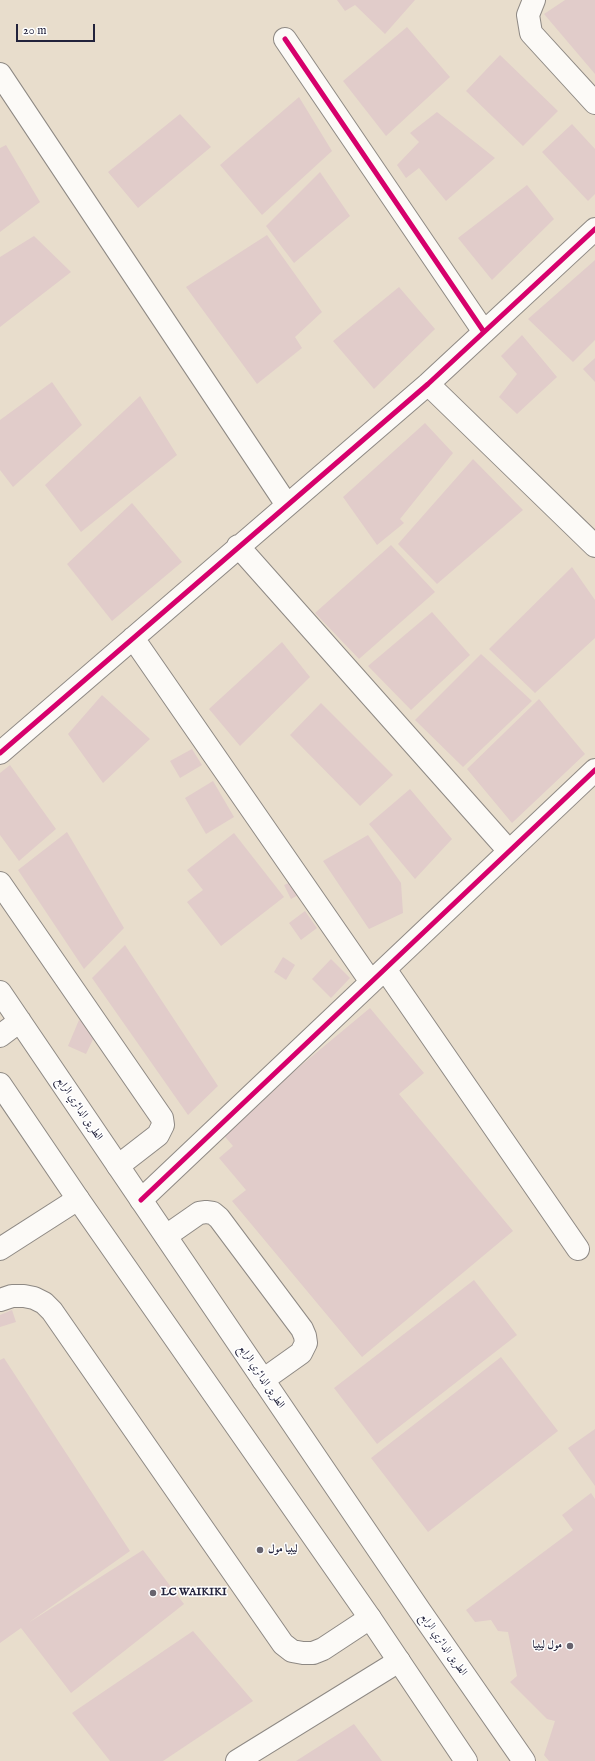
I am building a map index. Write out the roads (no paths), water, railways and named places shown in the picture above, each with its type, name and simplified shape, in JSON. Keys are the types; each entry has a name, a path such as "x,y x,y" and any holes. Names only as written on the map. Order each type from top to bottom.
{"street":[{"path":"534,0 528,15 531,33 595,103"},
{"path":"285,39 484,332"},
{"path":"0,74 287,504"},
{"path":"0,753 238,546 428,384 595,229"},
{"path":"428,384 595,546"},
{"path":"238,546 509,852"},
{"path":"132,638 578,1249"},
{"path":"141,1200 595,770"},
{"path":"1,886 162,1118 163,1125 158,1135 118,1166"},
{"name":"الطريق الدائري الرابع","path":"0,992 420,1611 524,1761"},
{"path":"0,1036 20,1021"},
{"path":"0,1084 78,1200 399,1660 466,1761"},
{"path":"0,1249 78,1200"},
{"path":"166,1236 199,1213 213,1213 219,1218 302,1329 306,1343 301,1354 263,1380"},
{"path":"0,1300 12,1296 24,1296 39,1301 52,1311 283,1644 292,1651 313,1653 323,1649 370,1618"},
{"path":"237,1761 399,1660"}],"place":[{"name":"ليبيا مول","path":"260,1550"},
{"name":"LC WAIKIKI","path":"153,1593"},
{"name":"مول ليبيا","path":"570,1646"}]}
